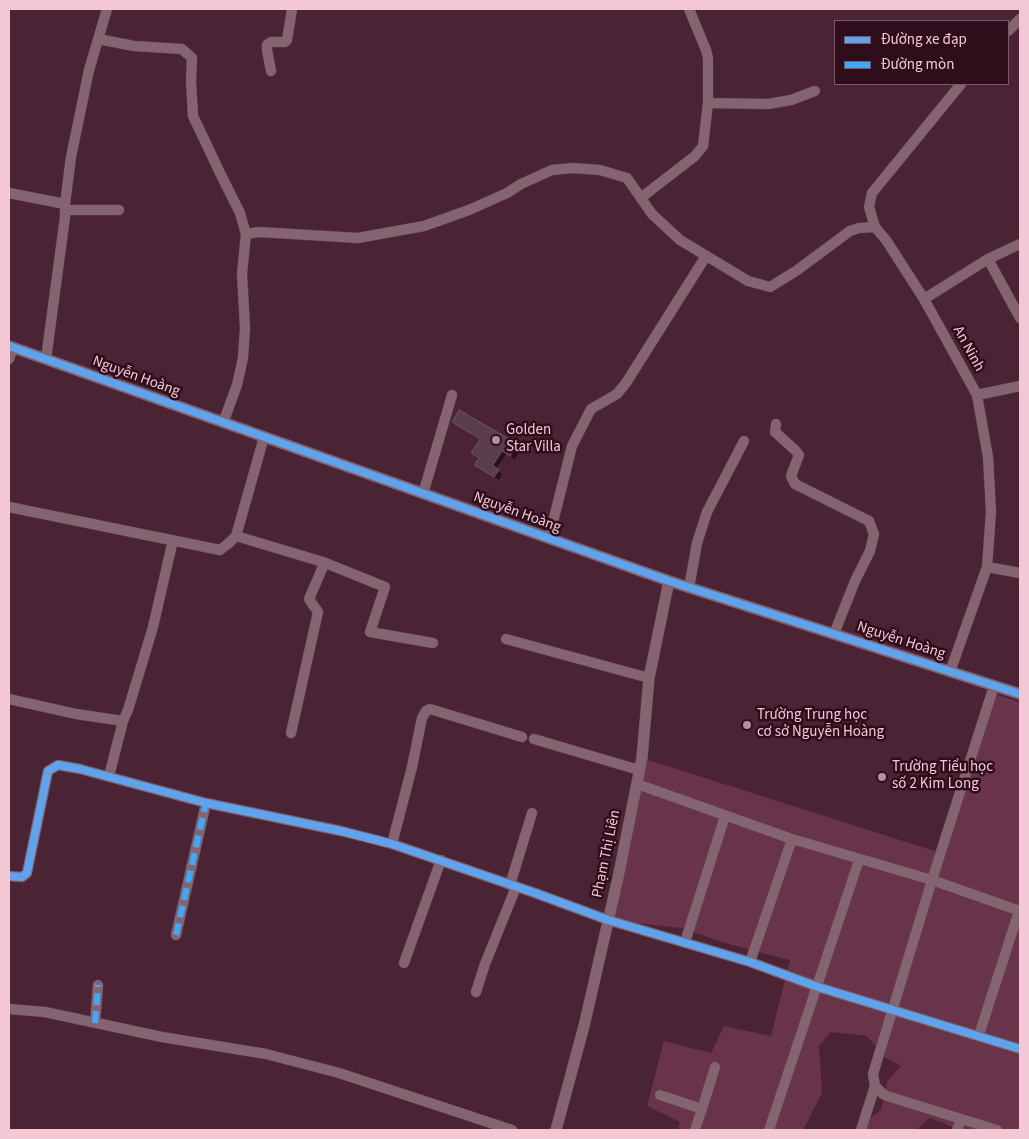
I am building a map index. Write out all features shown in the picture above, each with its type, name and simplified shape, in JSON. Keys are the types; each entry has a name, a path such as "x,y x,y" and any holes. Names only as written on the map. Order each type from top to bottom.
{"street":[{"path":"46,359 71,157 89,70 107,9"},
{"path":"271,71 267,45 270,42 284,42 287,40 292,9"},
{"path":"642,197 701,150 708,104 708,55 689,9"},
{"path":"1009,30 1020,20"},
{"path":"98,39 134,46 182,49 192,58 193,116 240,213 246,234 242,274 245,328 243,358 237,385 223,422"},
{"name":"An Ninh","path":"950,672 987,567 991,512 988,457 977,395 924,299 886,240 875,227 869,207 872,193 960,85"},
{"path":"708,104 768,104 791,100 815,91"},
{"path":"246,234 258,232 358,238 424,226 470,210 552,170 573,168 600,170 627,178 652,214 680,240 748,281 770,288 850,231 858,228 875,227"},
{"path":"9,193 65,207 119,210"},
{"path":"924,299 988,259 1020,244"},
{"path":"549,538 572,446 592,409 616,394 626,383 706,256"},
{"path":"988,259 1020,318"},
{"path":"9,359 11,347"},
{"name":"Nguyễn Hoàng","path":"11,347 689,588 1020,694"},
{"path":"977,395 1020,386"},
{"path":"424,494 452,395"},
{"path":"776,424 775,432 799,455 791,476 795,484 869,521 874,534 870,551 855,581 834,634"},
{"path":"9,507 220,550 236,536 264,437"},
{"path":"689,588 697,543 706,512 744,441"},
{"path":"236,536 323,562 385,587 370,632 433,643"},
{"path":"109,776 123,721 153,627 173,540"},
{"path":"291,733 318,612 309,599 322,569 323,562"},
{"path":"987,567 1020,573"},
{"name":"Phạm Thị Liên","path":"556,1130 584,1026 618,878 642,758 649,678 669,581"},
{"path":"506,639 649,678"},
{"path":"994,686 873,1074 876,1086 887,1096 997,1130"},
{"path":"9,699 76,714 123,721"},
{"path":"392,844 412,767 422,718 426,711 430,709 522,736"},
{"path":"534,739 639,770"},
{"path":"9,876 22,877 27,873 48,770 58,765 80,768 206,803 341,831 392,844 608,920 750,962 818,987 893,1008 1020,1048"},
{"path":"637,784 792,839 932,880 1020,911 979,1035"},
{"path":"176,935 206,803"},
{"path":"476,992 513,886 532,813"},
{"path":"685,942 725,816"},
{"path":"750,962 792,839"},
{"path":"404,964 441,860"},
{"path":"769,1130 859,860"},
{"path":"95,1023 98,985"},
{"path":"9,1009 45,1012 162,1037 266,1054 339,1073 495,1128 512,1130"},
{"path":"695,1130 715,1067"},
{"path":"861,1130 876,1086"},
{"path":"660,1095 702,1109"},
{"path":"957,1130 961,1119"}],"shaded area":[{"path":"994,694 1020,702 1020,1130 960,1130 930,1118 916,1130 865,1130 862,1124 881,1110 888,1080 901,1066 884,1057 867,1036 831,1032 819,1046 822,1093 803,1130 678,1130 680,1122 647,1106 664,1041 711,1053 724,1026 771,1036 790,960 728,944 682,928 608,920 642,758 944,854"}],"building":[{"path":"459,410 518,444 510,456 502,451 493,465 499,470 494,477 474,465 479,458 471,453 480,439 452,422"}],"marked path":[{"path":"176,935 206,803"},
{"path":"95,1023 98,985"}],"cycle path":[{"path":"9,346 669,581 1020,694"},
{"path":"9,876 22,877 27,873 48,771 58,765 80,769 206,803 341,831 392,844 608,920 750,962 818,987 1020,1049"}],"place":[{"name":"Golden Star Villa","path":"496,440"},
{"name":"Trường Trung học cơ sở Nguyễn Hoàng","path":"747,725"},
{"name":"Trường Tiểu học số 2 Kim Long","path":"882,777"}]}
